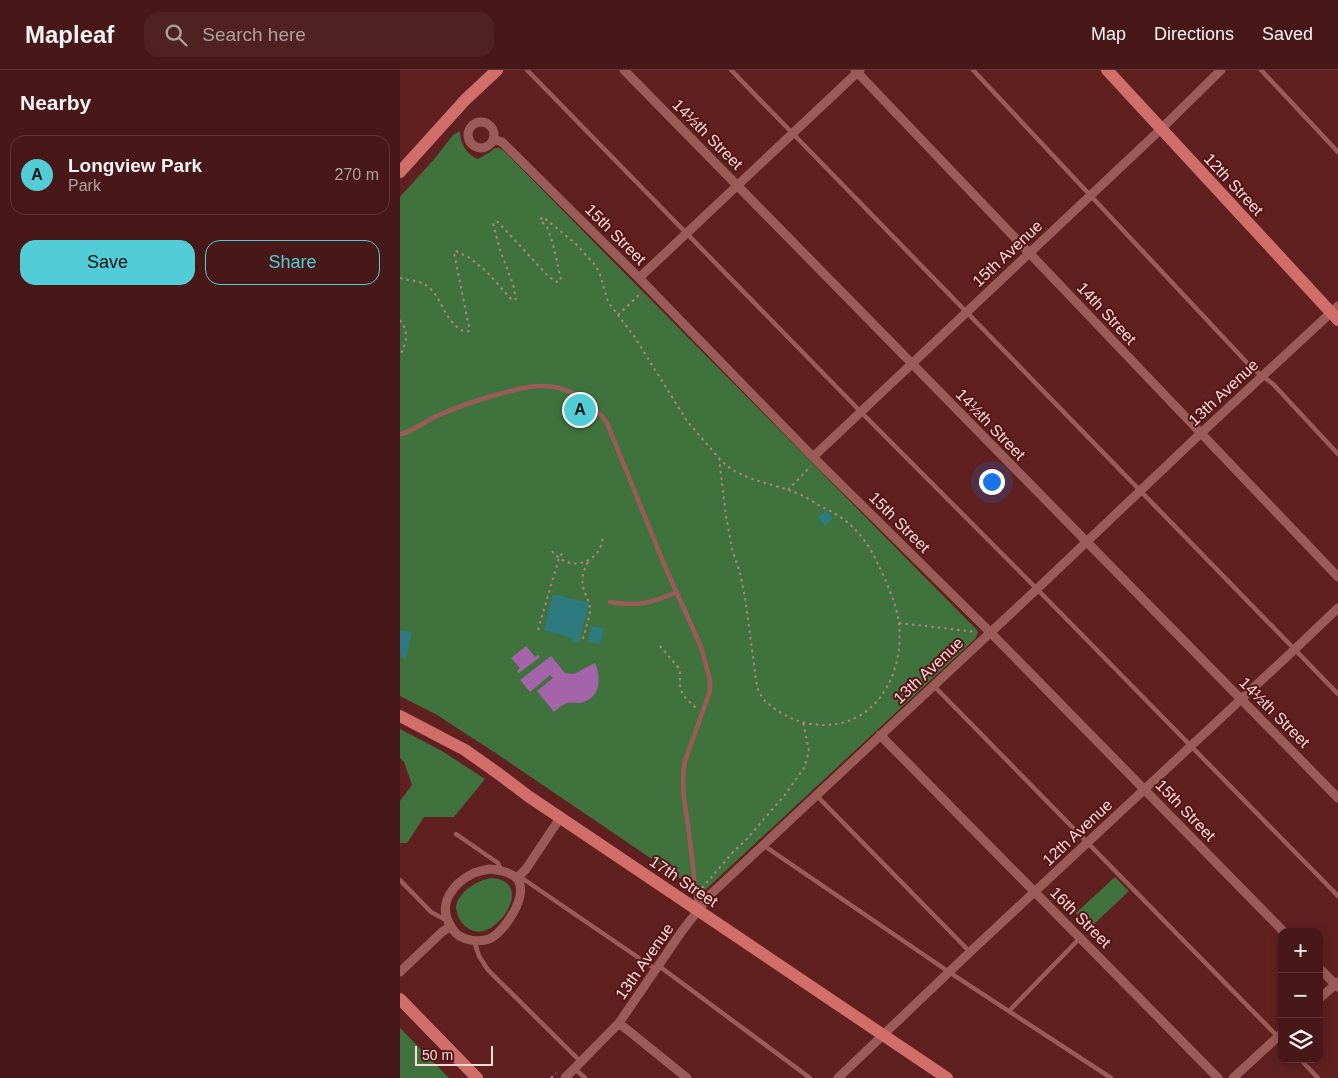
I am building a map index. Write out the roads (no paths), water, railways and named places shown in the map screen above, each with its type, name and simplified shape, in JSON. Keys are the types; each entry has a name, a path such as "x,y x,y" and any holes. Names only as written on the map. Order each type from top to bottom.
{"street":[{"path":"400,172 465,100 497,70"},
{"name":"14½th Street","path":"624,70 1338,798"},
{"name":"12th Street","path":"1106,70 1336,313"},
{"name":"15th Avenue","path":"815,459 860,411 1161,129 1221,70"},
{"path":"639,278 858,71"},
{"name":"14th Street","path":"858,71 1200,434 1338,577"},
{"name":"15th Street","path":"493,139 502,142 647,286 815,459 990,632 1280,928"},
{"name":"13th Avenue","path":"565,1078 619,1023 682,931 712,894 1262,376 1336,313"},
{"name":"12th Avenue","path":"838,1078 1338,608"},
{"name":"17th Street","path":"400,716 465,750 560,818 947,1078"},
{"name":"16th Street","path":"880,735 1218,1078"},
{"path":"518,877 526,869 560,818"},
{"path":"490,869 501,870 518,877 520,895 516,908 506,924 491,938 479,941 473,940 460,936 453,931 445,912 451,891 458,883 474,872 490,869"},
{"path":"400,972 449,924"},
{"path":"1323,972 1337,985 1323,996"},
{"path":"400,999 477,1078"},
{"path":"619,1023 687,1078"},
{"path":"1233,1078 1278,1039"}],"lane":[{"path":"527,70 1338,896"},
{"path":"731,70 1338,694"},
{"path":"973,70 1252,368 1273,384 1338,454"},
{"path":"1261,70 1338,152"},
{"path":"400,434 405,434 423,423 461,406 520,388 538,386 564,388 575,393 599,411 607,423 676,592 701,647 710,680 710,691 685,761 683,772 683,791 698,910"},
{"path":"610,602 624,605 644,604 676,592"},
{"path":"934,686 1278,1035"},
{"path":"816,794 970,952"},
{"path":"456,834 498,863 501,870"},
{"path":"763,845 949,972 1110,1078"},
{"path":"518,877 658,968 810,1078"},
{"path":"400,880 431,912 449,924"},
{"path":"1009,1011 1081,937"},
{"path":"473,940 479,956 488,970 578,1065 585,1078"},
{"path":"1304,1063 1318,1078"}],"place":[{"name":"Longview Park","path":"580,410"}]}
